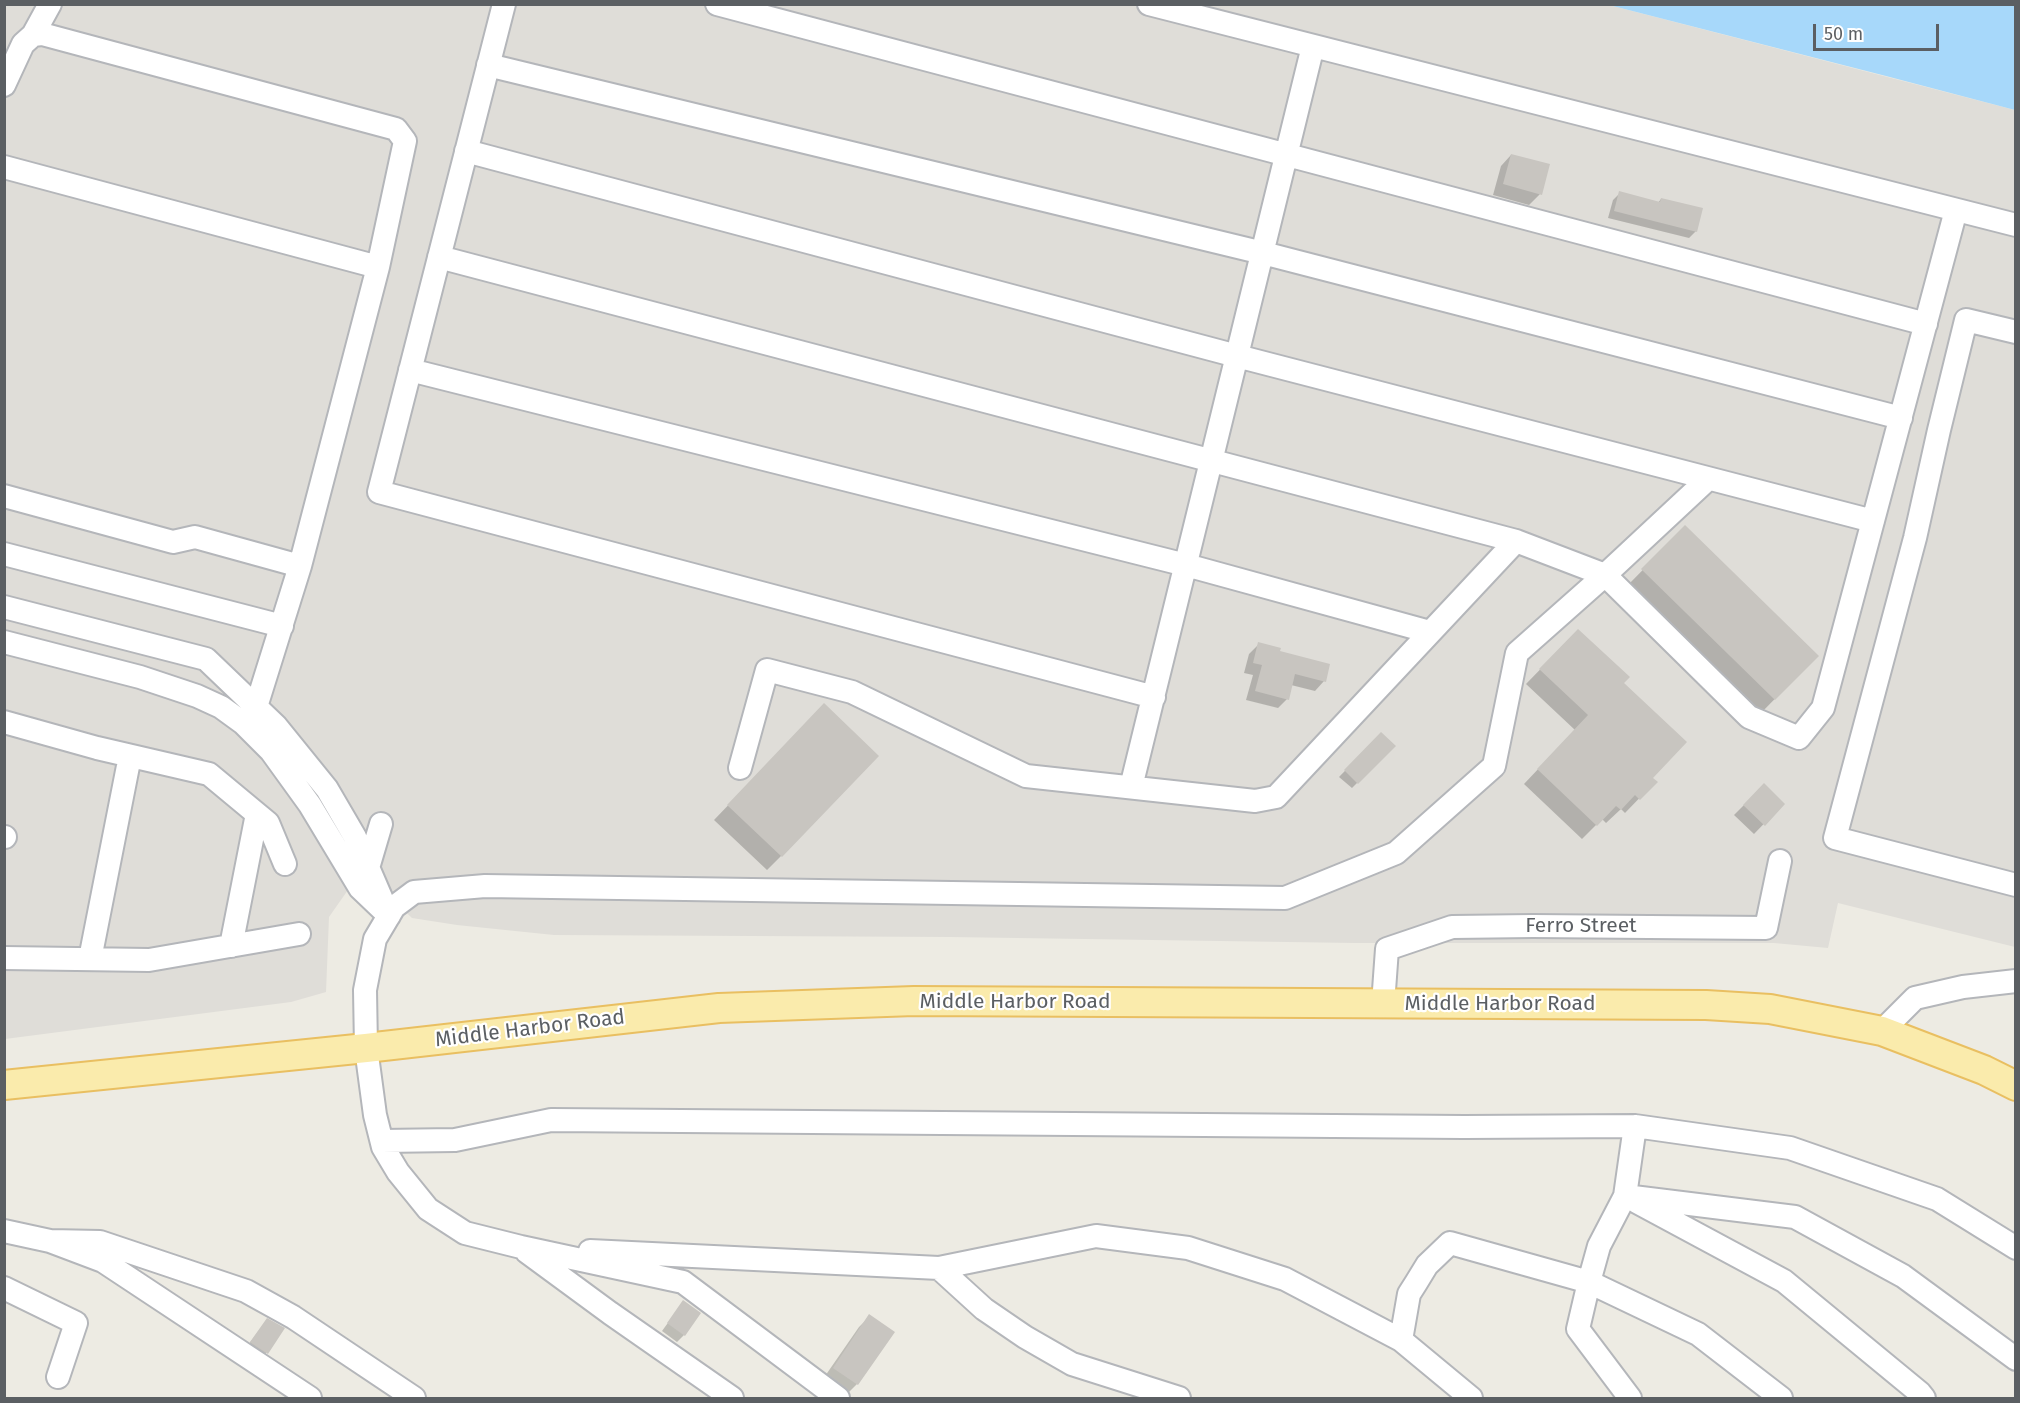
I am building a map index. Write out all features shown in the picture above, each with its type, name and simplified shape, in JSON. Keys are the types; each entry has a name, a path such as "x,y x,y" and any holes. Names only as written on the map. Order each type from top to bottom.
{"main road":[{"name":"Middle Harbor Road","path":"4,1085 366,1048 719,1008 914,1001 1706,1005 1770,1009 1882,1031 1984,1070 2016,1086"}],"street":[{"path":"4,85 23,44 33,35 50,4"},
{"path":"504,4 379,492 1154,697"},
{"path":"717,4 1926,324"},
{"path":"1149,4 2016,225"},
{"path":"33,35 42,34 396,129 405,141 378,267 300,566 282,626 250,716"},
{"path":"1131,788 1313,46"},
{"path":"489,65 1263,253 1900,418"},
{"path":"466,151 1237,356 1873,521"},
{"path":"4,167 378,267"},
{"path":"440,256 1516,541 1605,575 1749,717 1798,738 1823,708 1956,210"},
{"path":"2016,332 1966,320 1915,538 1835,838 2016,885"},
{"path":"410,370 1186,565 1430,632"},
{"path":"838,1398 682,1282 465,1233 428,1209 398,1172 382,1141 375,1115 366,1048 365,990 375,939 394,907 414,892 485,886 1285,898 1396,853 1494,766 1517,653 1708,479"},
{"path":"4,496 173,542 195,537 300,566"},
{"path":"740,768 767,670 852,692 1026,776 1255,801 1276,797 1516,541"},
{"path":"4,554 282,626"},
{"path":"4,607 206,659 250,716 271,751 304,796 360,888 389,916"},
{"path":"4,642 140,677 276,726 327,789 355,837 389,916"},
{"path":"4,722 130,756 209,774 268,823 285,864"},
{"path":"90,959 130,756"},
{"path":"231,946 257,814"},
{"path":"368,868 381,824"},
{"name":"Ferro Street","path":"1383,1004 1387,949 1452,927 1766,928 1780,861"},
{"path":"4,958 149,960 299,934"},
{"path":"4,946 53,959"},
{"path":"1882,1031 1915,999 1963,987 2016,981"},
{"path":"382,1141 455,1140 551,1120 1464,1127 1635,1125 1790,1148 1937,1199 2016,1248"},
{"path":"1630,1398 1578,1329 1588,1282 1599,1246 1625,1196 1635,1125"},
{"path":"1625,1196 1796,1217 1903,1276 2016,1359"},
{"path":"1625,1196 1784,1281 1924,1398"},
{"path":"4,1232 50,1241 103,1261 310,1398"},
{"path":"521,1247 939,1268 1096,1236 1188,1248 1285,1279 1401,1340 1471,1398"},
{"path":"50,1241 100,1242 246,1292 293,1317 414,1398"},
{"path":"1401,1340 1409,1294 1426,1265 1450,1243 1588,1282 1698,1334 1781,1398"},
{"path":"521,1247 610,1313 732,1398"},
{"path":"939,1268 984,1309 1025,1337 1072,1364 1179,1398"},
{"path":"4,1288 76,1323 58,1377"}],"shaded area":[{"path":"4,5 1609,5 2015,110 2015,947 1838,903 1828,948 1774,943 1355,943 950,937 554,935 412,918 362,870 329,917 326,992 291,1002 5,1039"}],"water":[{"path":"1609,5 2015,5 2015,110 1886,76"}],"building":[{"path":"1511,154 1550,164 1542,195 1503,184"},
{"path":"1619,191 1660,202 1661,198 1703,208 1697,232 1614,211"},
{"path":"1685,525 1819,656 1775,700 1641,569"},
{"path":"1578,629 1630,677 1624,683 1687,742 1653,778 1658,782 1640,800 1635,795 1621,810 1616,806 1597,826 1537,769 1588,715 1539,669"},
{"path":"1258,642 1281,648 1280,651 1330,664 1326,682 1295,674 1289,700 1255,691 1262,665 1253,663"},
{"path":"824,703 879,756 782,857 727,805"},
{"path":"1381,732 1396,746 1358,784 1344,770"},
{"path":"1764,783 1785,804 1765,826 1743,805"},
{"path":"683,1300 701,1313 685,1336 667,1323"},
{"path":"869,1314 895,1332 858,1385 833,1368"},
{"path":"267,1318 285,1328 268,1354 250,1342"}]}
